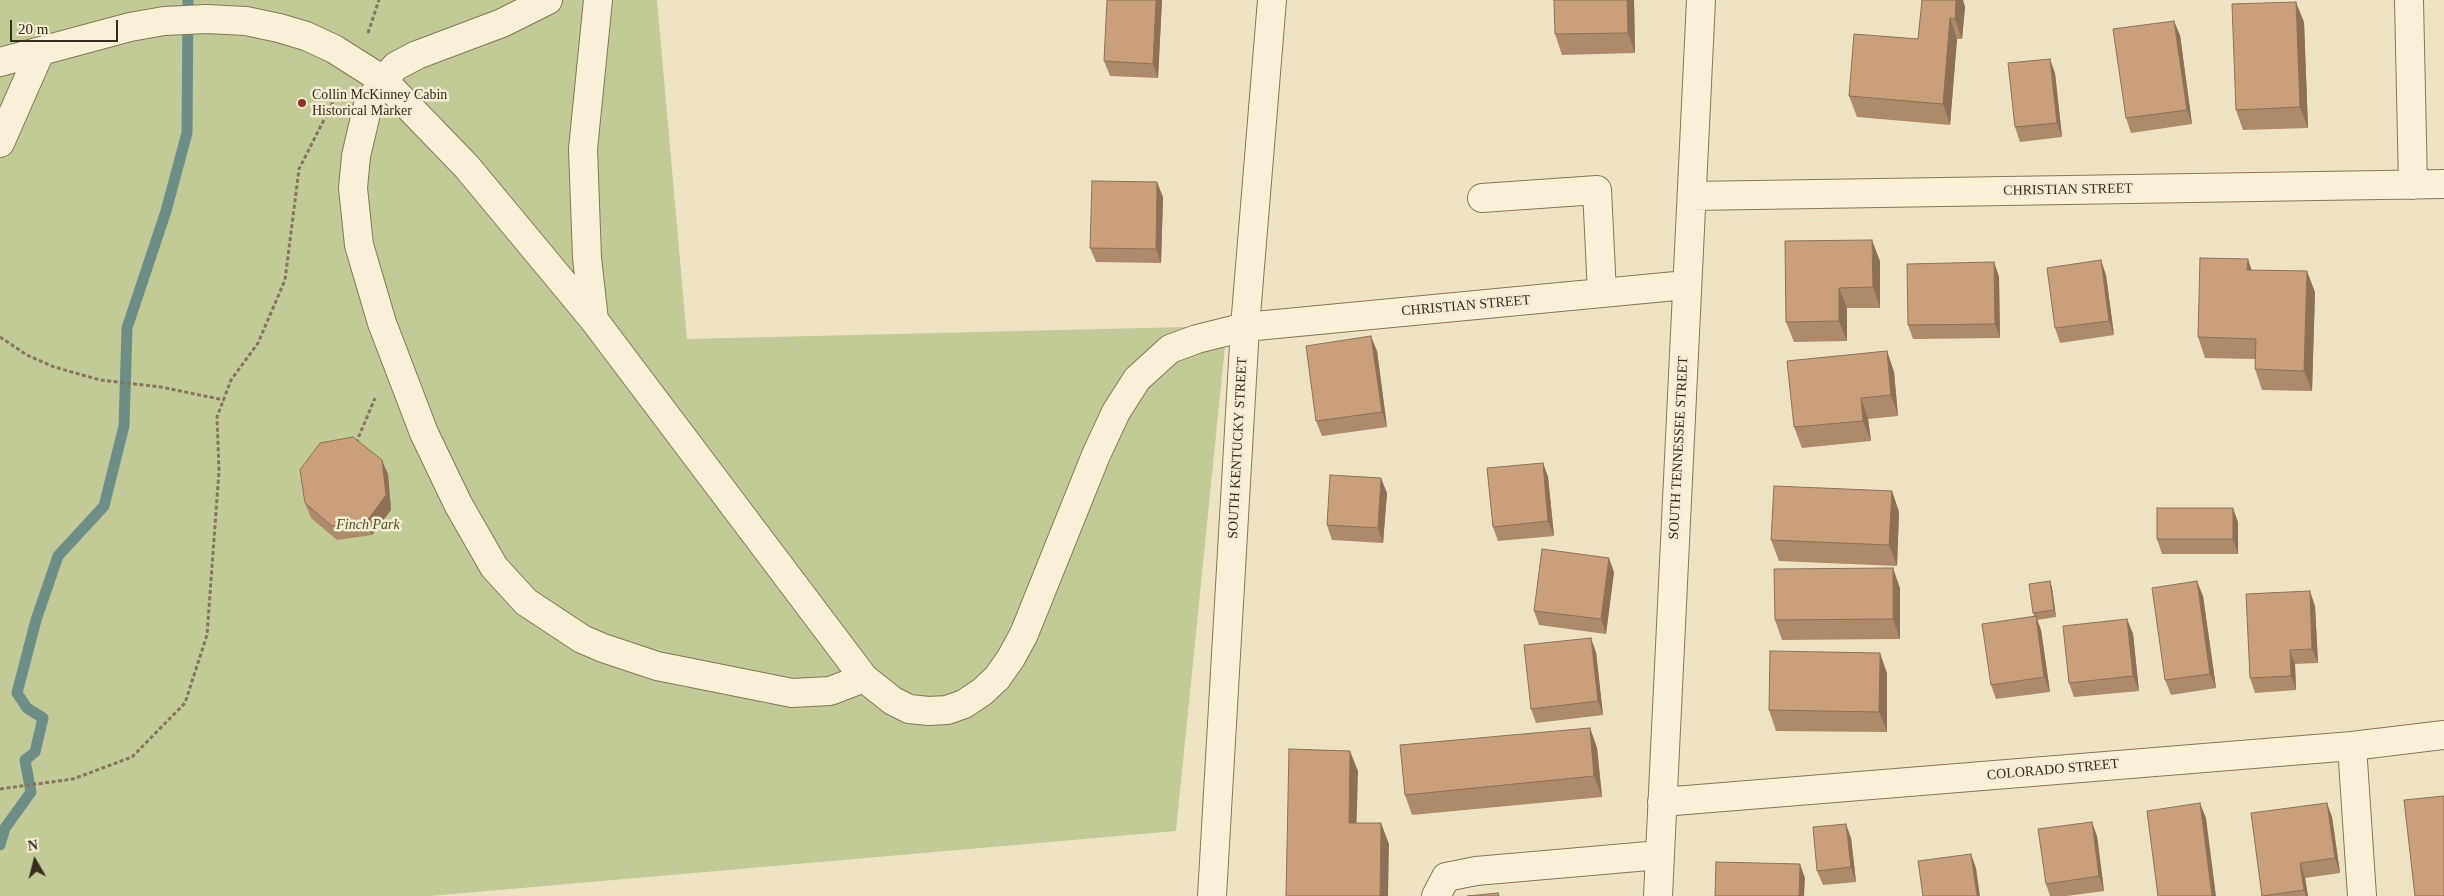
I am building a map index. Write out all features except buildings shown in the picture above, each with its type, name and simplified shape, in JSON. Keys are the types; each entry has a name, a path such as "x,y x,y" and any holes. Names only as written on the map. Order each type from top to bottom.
{"street":[{"path":"548,0 502,23 417,55 396,66 383,80 368,105 360,134 354,188 358,235 368,280 397,366 424,433 458,504 494,567 509,586 544,615 582,638 657,666 762,688 810,694 844,687 864,678"},
{"path":"594,320 587,258 583,149 598,0"},
{"name":"SOUTH KENTUCKY STREET","path":"1212,896 1245,327 1272,0"},
{"name":"SOUTH TENNESSEE STREET","path":"1658,896 1700,0"},
{"path":"2409,0 2413,185"},
{"name":"CHRISTIAN STREET","path":"0,62 130,27 173,20 206,19 246,21 306,36 334,49 383,80 467,167 594,320 864,678 892,701 909,709 922,711 946,710 964,704 982,692 1002,671 1024,634 1105,434 1137,379 1170,349 1197,339 1245,327 1686,284"},
{"path":"0,143 40,52"},
{"name":"CHRISTIAN STREET","path":"1692,196 2444,184"},
{"path":"1482,198 1597,190 1602,293"},
{"name":"COLORADO STREET","path":"1662,802 2352,746 2444,735"},
{"path":"2352,746 2362,896"},
{"path":"1436,896 1446,877 1476,871 1660,855"}],"path":[{"path":"366,38 379,0"},
{"path":"0,788 73,779 132,757 185,703 207,635 219,471 218,417 231,380 258,343 285,280 299,169 337,95"},
{"path":"0,337 28,355 54,367 100,380 161,387 224,400"},
{"path":"355,446 380,387 397,366"}],"green space":[{"name":"Finch Park","path":"0,0 657,0 687,339 1227,326 1176,831 430,896 0,896"}],"waterway":[{"path":"0,845 5,828 31,792 25,760 35,752 43,718 27,708 17,693 36,620 58,556 104,506 124,426 127,328 166,211 187,133 188,0"}],"place":[{"name":"Collin McKinney Cabin Historical Marker","path":"302,103"}]}
